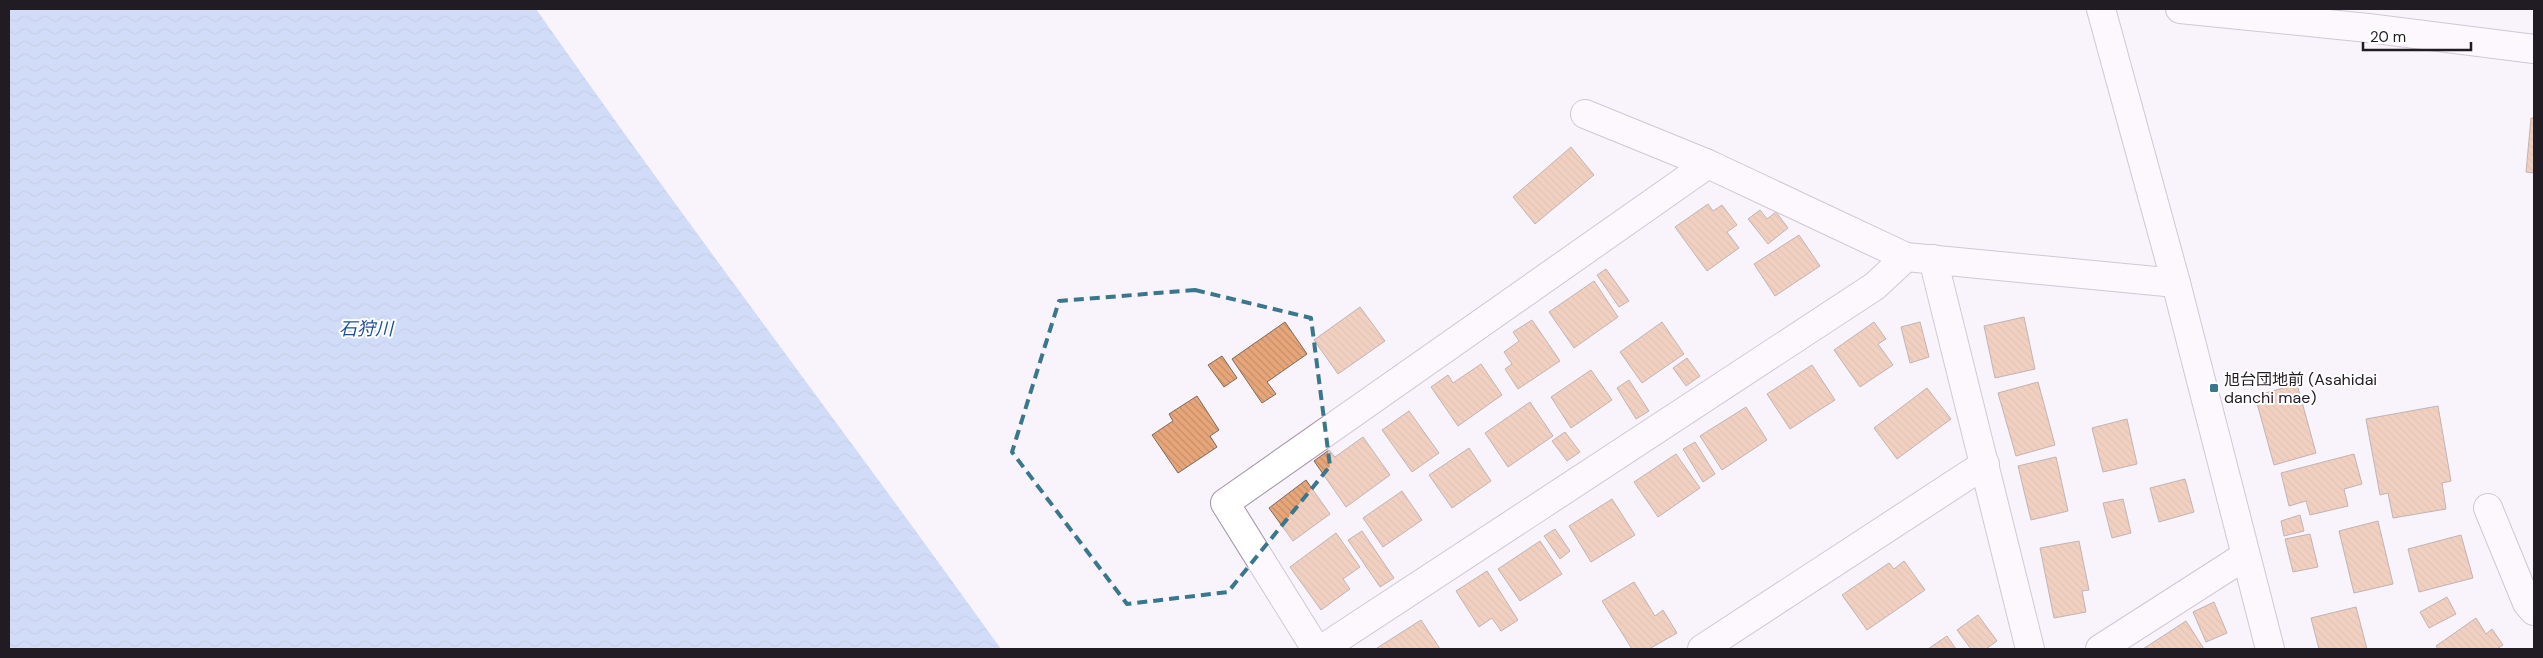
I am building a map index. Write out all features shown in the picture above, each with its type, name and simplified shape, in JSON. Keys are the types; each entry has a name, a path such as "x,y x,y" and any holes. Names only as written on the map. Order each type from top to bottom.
{"street":[{"path":"2100,9 2176,283 2270,649"},
{"path":"2180,9 2369,18 2534,49"},
{"path":"1585,114 1708,164 1906,257 2176,283"},
{"path":"1316,649 1224,503 1708,164"},
{"path":"1322,649 1875,286 1906,257"},
{"path":"1933,259 2030,649"},
{"path":"1702,649 1985,464"},
{"path":"2488,508 2527,603 2534,611"},
{"path":"2100,649 2245,556"}],"highlighted area":[{"path":"1195,290 1311,318 1330,466 1228,592 1127,604 1012,452 1059,301"}],"water":[{"name":"石狩川","path":"9,9 536,9 651,170 1001,649 9,649"}],"building":[{"path":"2531,118 2534,118 2534,173 2526,172"},
{"path":"1571,147 1594,175 1535,224 1513,197"},
{"path":"1708,204 1713,211 1722,205 1737,225 1727,232 1739,248 1707,271 1675,227"},
{"path":"1760,210 1767,219 1776,212 1788,228 1768,244 1748,219"},
{"path":"1799,235 1820,266 1775,296 1754,264"},
{"path":"1606,269 1629,301 1619,307 1597,275"},
{"path":"1594,281 1618,317 1574,348 1549,312"},
{"path":"1360,307 1385,341 1338,374 1314,340"},
{"path":"2024,317 2035,369 1995,378 1984,326"},
{"path":"1532,320 1560,361 1518,389 1505,369 1512,364 1504,352 1519,341 1513,332"},
{"path":"1285,322 1307,354 1267,382 1276,394 1262,403 1232,359"},
{"path":"1662,322 1684,354 1642,383 1620,352"},
{"path":"1874,322 1886,339 1878,344 1893,365 1860,387 1834,350"},
{"path":"1920,322 1929,357 1910,363 1901,327"},
{"path":"1222,356 1237,378 1224,387 1208,365"},
{"path":"1687,358 1700,376 1686,386 1673,368"},
{"path":"1481,364 1502,395 1458,426 1431,387 1448,375 1453,383"},
{"path":"1812,365 1835,400 1790,429 1767,394"},
{"path":"1591,370 1612,400 1571,428 1551,397"},
{"path":"1629,380 1649,411 1636,419 1617,388"},
{"path":"2038,382 2055,445 2016,456 1998,393"},
{"path":"2297,384 2316,453 2274,465 2255,396"},
{"path":"1927,388 1951,419 1897,459 1874,428"},
{"path":"1197,396 1219,430 1210,436 1217,447 1178,473 1152,435 1173,421 1169,414"},
{"path":"1530,402 1553,436 1508,467 1485,433"},
{"path":"2438,406 2451,481 2442,483 2446,509 2393,518 2388,493 2380,495 2366,419"},
{"path":"1746,407 1767,440 1722,470 1700,436"},
{"path":"1409,411 1439,453 1412,472 1382,430"},
{"path":"2127,419 2137,464 2103,472 2092,428"},
{"path":"1565,432 1580,452 1567,461 1552,441"},
{"path":"1363,437 1390,475 1346,507 1314,461 1329,450 1335,457"},
{"path":"1695,442 1715,474 1703,482 1683,449"},
{"path":"1469,448 1491,481 1452,508 1429,475"},
{"path":"1676,454 1700,488 1658,517 1634,482"},
{"path":"2354,454 2362,484 2344,489 2348,506 2310,515 2306,501 2289,506 2281,473"},
{"path":"2056,457 2068,511 2031,520 2018,466"},
{"path":"2185,479 2194,512 2159,522 2150,488"},
{"path":"1306,480 1330,514 1293,541 1269,508"},
{"path":"1402,491 1422,520 1383,547 1363,518"},
{"path":"1612,499 1635,535 1591,562 1569,526"},
{"path":"2123,499 2131,533 2112,538 2103,503"},
{"path":"2300,515 2304,531 2284,536 2281,521"},
{"path":"2378,521 2393,584 2354,593 2339,531"},
{"path":"1555,529 1570,551 1560,559 1544,536"},
{"path":"1362,531 1394,578 1380,587 1348,540"},
{"path":"1336,533 1360,567 1343,579 1350,589 1321,610 1290,567"},
{"path":"2310,534 2318,567 2293,572 2285,539"},
{"path":"2461,535 2473,578 2419,592 2408,549"},
{"path":"1540,541 1562,574 1520,601 1498,569"},
{"path":"2079,541 2089,590 2082,591 2086,612 2054,618 2040,548"},
{"path":"1904,561 1925,590 1867,630 1842,595 1889,563 1894,569"},
{"path":"1487,571 1518,620 1501,631 1492,618 1479,627 1456,591"},
{"path":"1634,582 1655,616 1663,610 1677,633 1649,649 1632,649 1602,601"},
{"path":"2447,597 2456,614 2429,628 2420,612"},
{"path":"2214,602 2227,633 2206,642 2193,612"},
{"path":"2356,607 2367,649 2319,649 2311,618"},
{"path":"1978,615 1997,641 1986,649 1971,649 1957,630"},
{"path":"2476,618 2486,634 2492,629 2503,645 2497,649 2438,649 2436,646"},
{"path":"1421,620 1440,649 1377,649 1377,648"},
{"path":"2186,621 2204,649 2143,649"},
{"path":"1947,636 1956,649 1928,649"}],"place":[{"name":"旭台団地前 (Asahidai danchi mae)","path":"2214,388"}]}
